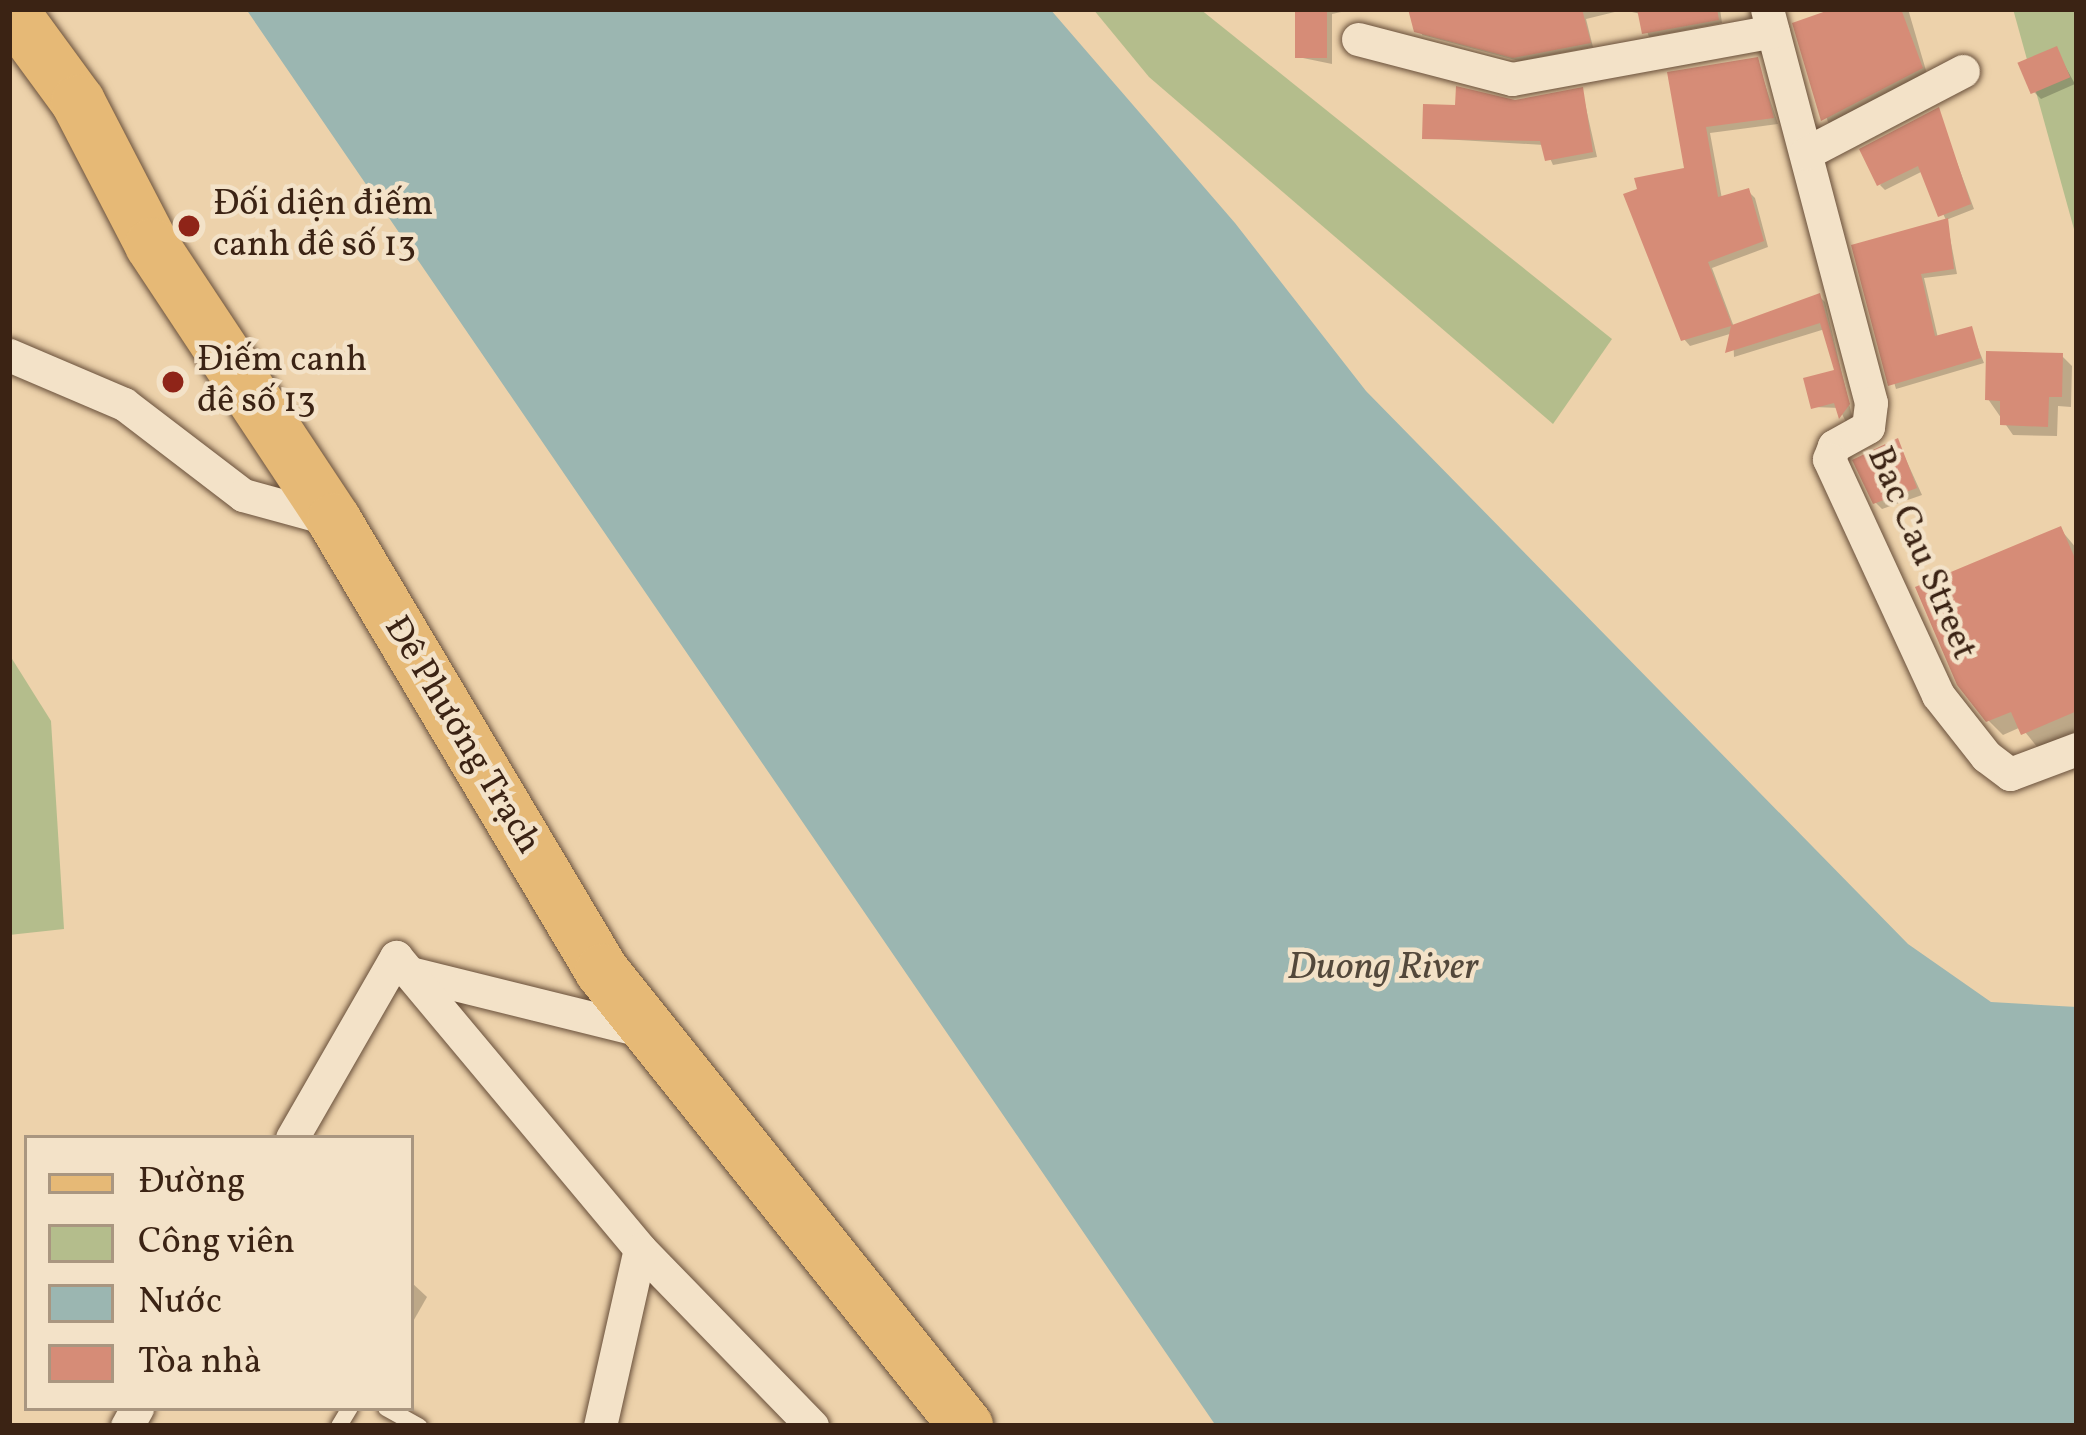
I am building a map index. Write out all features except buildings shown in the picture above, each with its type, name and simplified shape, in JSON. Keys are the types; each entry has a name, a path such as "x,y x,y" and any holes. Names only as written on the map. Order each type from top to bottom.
{"main road":[{"name":"Đê Phương Trạch","path":"10,9 78,102 152,244 334,520 602,971 966,1426"}],"street":[{"path":"1358,38 1511,79 1770,20"},
{"name":"Bac Cau Street","path":"1770,20 1872,412 1868,427 1834,446 1829,459 1938,694 1986,756 2010,774 2077,748"},
{"path":"1806,153 1963,71"},
{"path":"9,355 124,404 243,495 334,520"},
{"path":"294,1135 396,957 640,1249 812,1426"},
{"path":"410,974 651,1032"},
{"path":"600,1426 640,1249"}],"lane":[{"path":"392,1411 419,1426"}],"green space":[{"path":"1093,9 1200,9 1612,339 1553,424 1149,77"},
{"path":"2013,9 2077,9 2077,240"},
{"path":"9,654 51,721 64,929 9,935"}],"water":[{"name":"Duong River","path":"246,9 1050,9 1235,223 1366,391 1908,944 1991,1002 2077,1007 2077,1426 1216,1426"}],"place":[{"name":"Đối diện điếm canh đê số 13","path":"189,226"},
{"name":"Điếm canh đê số 13","path":"173,382"}]}
